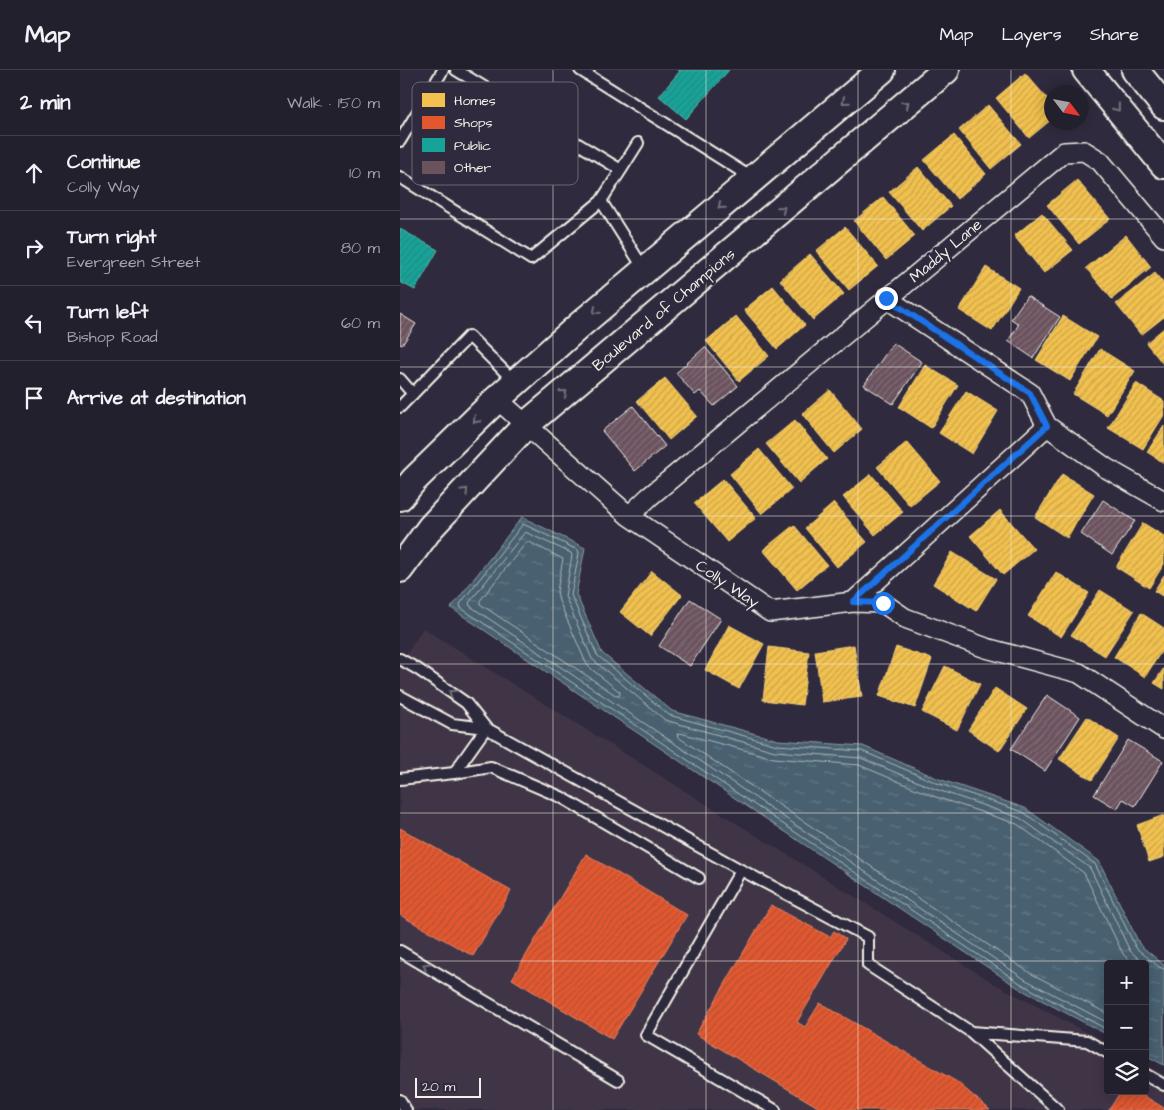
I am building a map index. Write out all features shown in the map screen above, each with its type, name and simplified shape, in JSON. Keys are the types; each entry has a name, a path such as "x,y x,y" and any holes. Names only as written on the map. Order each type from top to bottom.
{"street":[{"path":"400,497 414,480 506,391 581,324 882,70"},
{"name":"Boulevard of Champions","path":"400,569 432,527 527,424 946,70"},
{"path":"1086,70 1164,165"},
{"path":"1135,70 1164,106"},
{"name":"Maddy Lane","path":"629,516 649,497 886,298 1064,152 1084,151 1100,161 1164,238"},
{"path":"886,298 1030,393 1047,426 1106,468 1164,501"},
{"name":"Colly Way","path":"506,391 527,424 629,516 770,612 853,602 883,603 905,618 986,648 1079,673 1164,730"},
{"path":"853,602 1047,426"}],"lane":[{"path":"436,82 443,70"},
{"path":"456,70 476,82"},
{"path":"580,70 753,179"},
{"path":"400,141 412,121"},
{"path":"413,185 531,259 601,201 638,143"},
{"path":"578,144 621,170"},
{"path":"400,177 412,185"},
{"path":"601,201 645,270"},
{"path":"400,407 469,336 506,391"},
{"path":"400,379 413,394"},
{"path":"400,659 466,702 486,728"},
{"path":"400,696 452,724 486,728 741,870 868,937 868,965 971,1032 1058,1110"},
{"path":"454,773 486,728"},
{"path":"400,778 454,773 491,767 561,797 698,878"},
{"path":"741,870 646,1035 775,1110"},
{"path":"400,951 618,1080"},
{"path":"971,1032 1087,1042 1104,1051"},
{"path":"1149,1076 1164,1085"},
{"path":"400,1100 406,1110"}],"shaded area":[{"path":"423,628 995,984 1104,1042 1104,1095 1149,1095 1149,1067 1164,1075 1164,1110 400,1110 400,665"}],"water":[{"path":"522,517 585,548 576,594 602,653 672,711 778,740 863,746 939,779 1025,808 1099,861 1140,945 1164,965 1164,1065 1149,1057 1149,960 1104,960 1104,1033 1020,989 451,608"}],"building: Homes":[{"path":"1025,73 1044,95 1044,126 1029,138 996,98"},
{"path":"988,105 1021,144 991,169 959,130"},
{"path":"954,135 986,174 957,199 924,160"},
{"path":"918,167 951,206 922,231 889,192"},
{"path":"1077,180 1110,219 1079,244 1047,205"},
{"path":"883,197 915,236 886,260 854,221"},
{"path":"1042,213 1073,250 1044,273 1014,236"},
{"path":"845,227 878,266 849,290 816,251"},
{"path":"1126,235 1151,267 1112,299 1086,268"},
{"path":"810,254 844,294 813,320 780,280"},
{"path":"986,267 1019,288 992,331 959,310"},
{"path":"1155,273 1164,284 1164,317 1141,335 1116,304"},
{"path":"773,286 805,325 777,349 744,310"},
{"path":"736,316 769,356 739,381 706,341"},
{"path":"1063,316 1097,337 1070,381 1036,360"},
{"path":"1164,328 1164,365 1146,343"},
{"path":"1100,349 1135,371 1107,415 1073,394"},
{"path":"925,365 958,385 931,428 899,407"},
{"path":"665,378 697,416 669,440 637,401"},
{"path":"1136,383 1164,401 1164,415 1143,449 1108,428"},
{"path":"830,390 862,429 834,453 802,414"},
{"path":"966,391 998,411 972,454 939,433"},
{"path":"795,420 827,459 799,483 766,444"},
{"path":"1164,426 1164,463 1147,452"},
{"path":"907,442 940,481 910,506 877,467"},
{"path":"759,449 792,489 762,514 730,474"},
{"path":"871,474 903,512 875,535 843,497"},
{"path":"1062,474 1094,494 1067,538 1035,517"},
{"path":"723,479 756,518 727,542 694,503"},
{"path":"834,503 867,542 837,567 805,528"},
{"path":"1000,510 1034,549 1003,575 970,536"},
{"path":"1143,523 1164,536 1164,564 1149,588 1116,567"},
{"path":"794,525 827,565 797,590 763,550"},
{"path":"952,552 996,579 976,611 933,584"},
{"path":"652,571 682,595 650,636 620,612"},
{"path":"1056,572 1089,593 1061,637 1028,616"},
{"path":"1164,575 1164,597 1154,591"},
{"path":"1100,590 1134,611 1105,656 1071,635"},
{"path":"1141,613 1164,628 1164,647 1145,677 1114,657"},
{"path":"729,625 764,644 739,689 705,670"},
{"path":"854,645 862,697 822,702 815,651"},
{"path":"769,647 809,652 802,705 763,700"},
{"path":"896,647 932,659 915,708 879,696"},
{"path":"945,666 980,684 957,730 922,712"},
{"path":"1164,668 1164,689 1154,683"},
{"path":"995,688 1027,709 999,751 968,730"},
{"path":"1087,717 1119,738 1092,780 1059,759"},
{"path":"1164,815 1164,857 1149,862 1137,825"}],"building: Shops":[{"path":"400,828 511,891 473,956 400,915"},
{"path":"586,854 687,915 612,1039 512,979"},
{"path":"771,905 830,937 834,931 846,939 797,1022 805,1027 820,1003 957,1082 990,1110 823,1110 696,1034"},
{"path":"1118,1095 1143,1095 1164,1108 1164,1110 1109,1110"}],"building: Public":[{"path":"678,70 729,70 686,119 659,96 680,71"},
{"path":"400,229 438,250 415,290 400,282"}],"building: Other":[{"path":"1027,296 1060,317 1033,358 1008,341 1019,324 1011,319"},
{"path":"400,314 416,324 402,345 400,344"},
{"path":"893,343 922,362 893,404 864,385"},
{"path":"705,347 738,386 714,406 700,391 695,395 676,373"},
{"path":"633,406 665,446 635,471 602,431"},
{"path":"1103,500 1135,521 1112,555 1081,534"},
{"path":"690,599 721,619 690,666 659,646"},
{"path":"1047,695 1080,717 1045,771 1011,749"},
{"path":"1128,740 1163,761 1135,806 1123,799 1117,809 1094,795"}],"route":[{"path":"883,603 853,602 1047,426 1030,393 886,298"}]}
